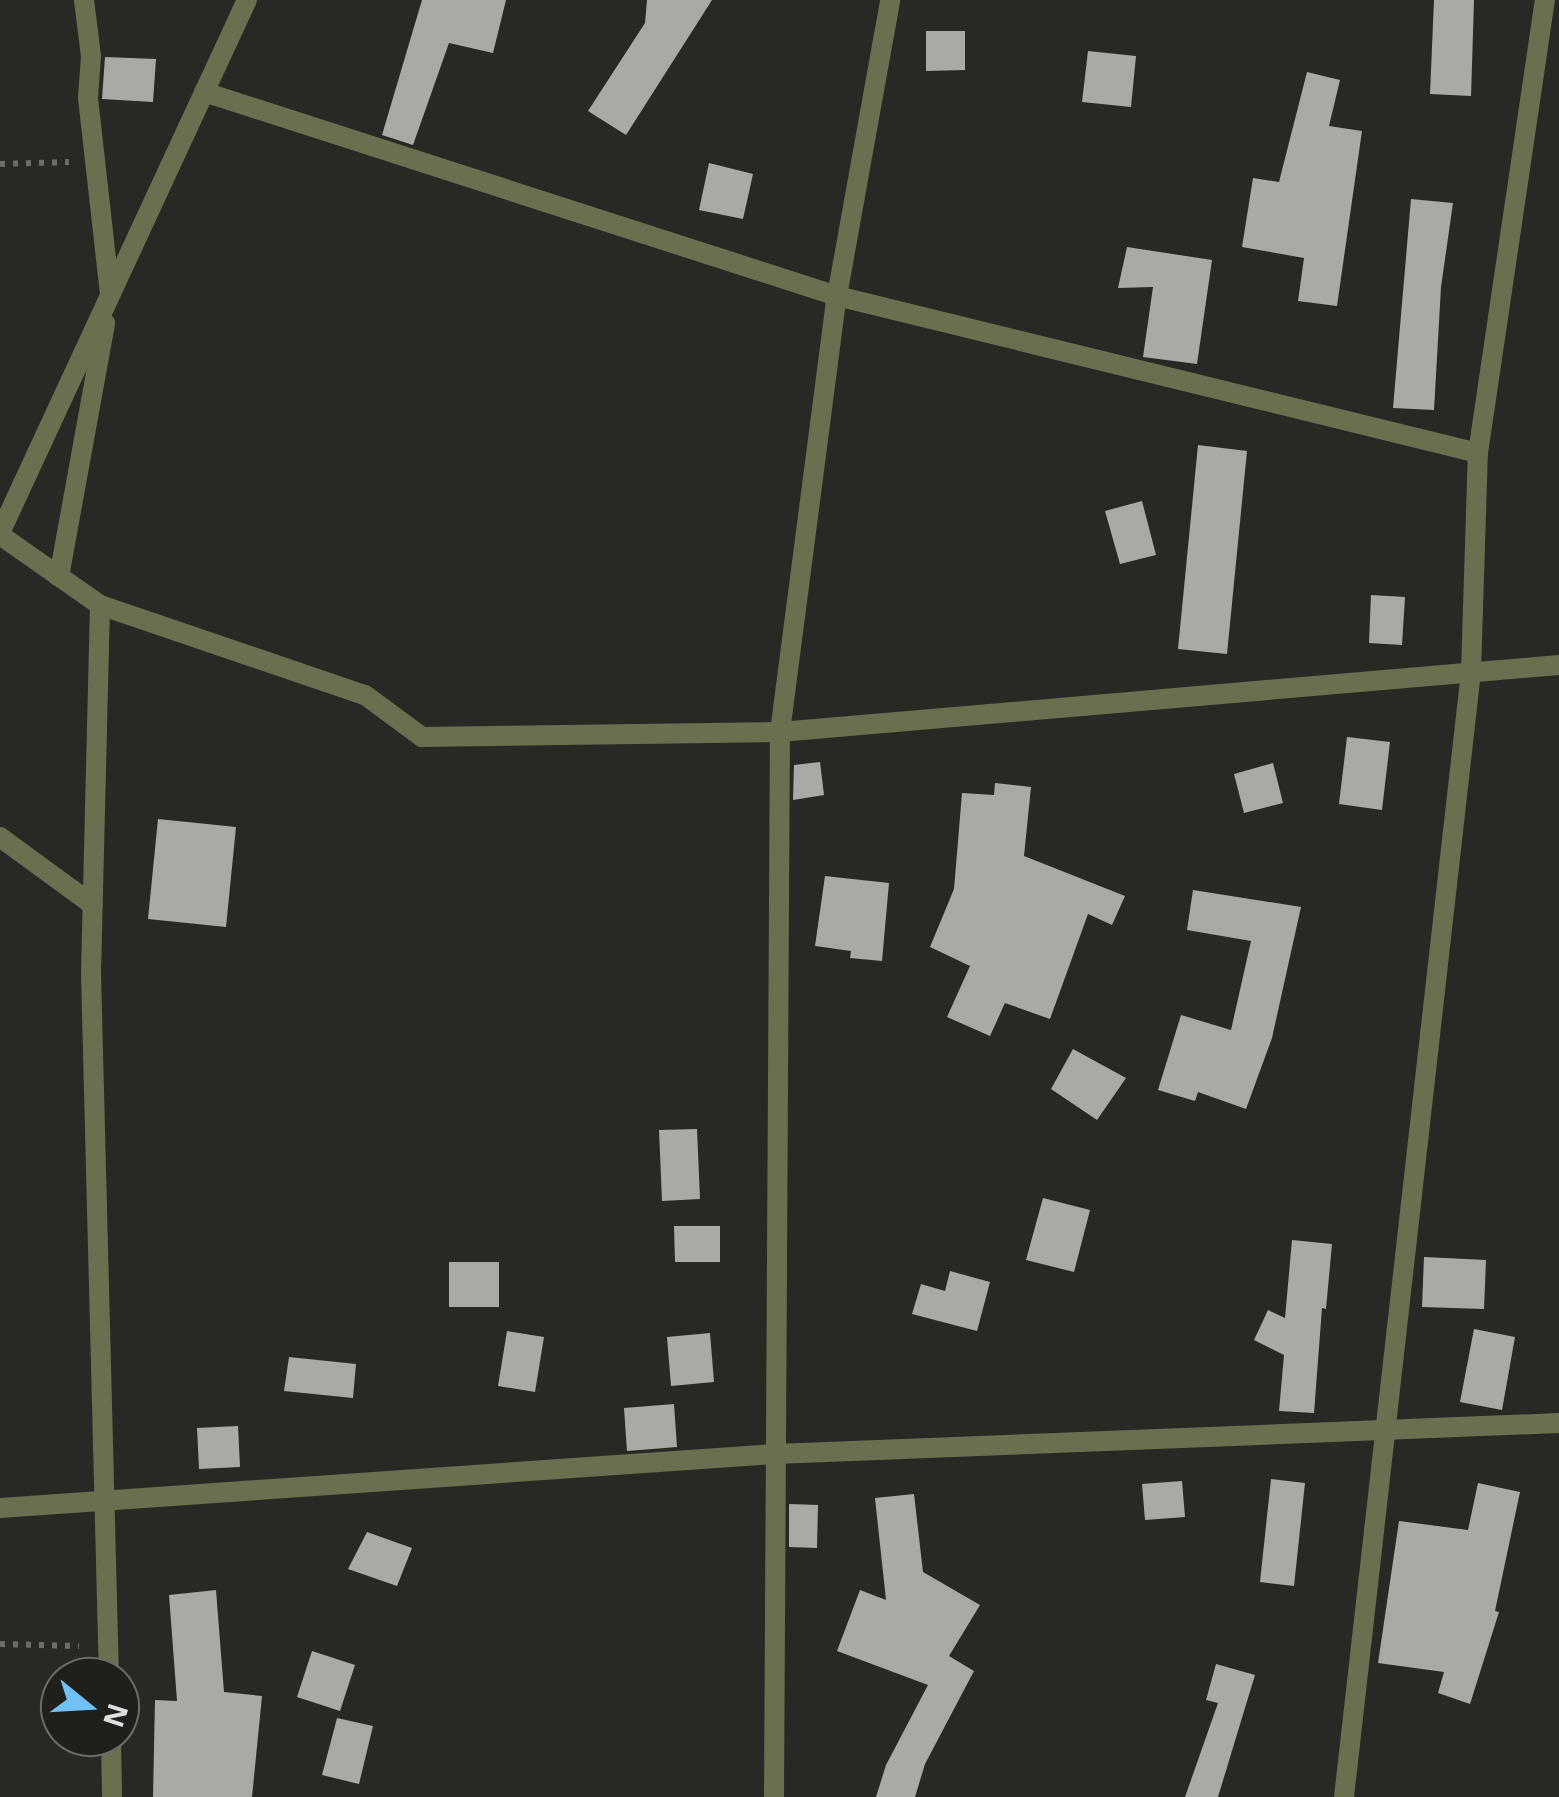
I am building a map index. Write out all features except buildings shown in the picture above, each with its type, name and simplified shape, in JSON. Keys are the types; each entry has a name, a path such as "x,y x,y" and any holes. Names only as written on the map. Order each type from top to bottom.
{"street":[{"path":"59,576 110,294 88,98 90,56 84,0"},
{"path":"247,0 0,534 100,606 366,694 422,736 780,732 1559,665"},
{"path":"774,1797 780,732 837,296 890,0"},
{"path":"1344,1797 1471,672 1478,452 1545,0"},
{"path":"204,92 837,296 1478,452"},
{"path":"100,606 93,905 109,1657"},
{"path":"0,836 93,905"},
{"path":"0,1508 776,1454 1559,1423"},
{"path":"111,1757 112,1797"}],"path":[{"path":"0,164 97,161"},
{"path":"0,1644 109,1648"}]}
